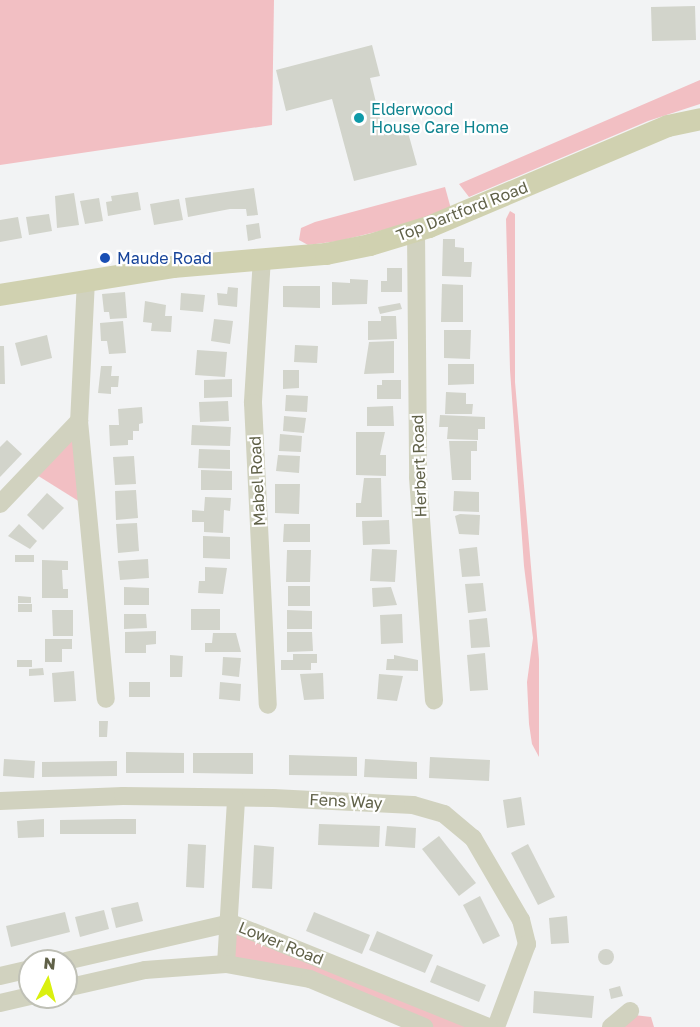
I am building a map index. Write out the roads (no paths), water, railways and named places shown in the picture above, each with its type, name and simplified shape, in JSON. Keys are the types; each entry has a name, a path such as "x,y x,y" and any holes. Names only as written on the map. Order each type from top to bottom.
{"main road":[{"name":"Top Dartford Road","path":"0,295 86,280 262,258 326,254 416,231 668,126 700,119"}],"street":[{"name":"Herbert Road","path":"416,231 418,477 434,700"},
{"name":"Mabel Road","path":"262,258 253,403 268,705"},
{"path":"86,280 79,422 106,699"},
{"path":"0,504 79,422"},
{"name":"Fens Way","path":"0,801 123,796 413,804 444,814 473,838 521,920 527,944 496,1027"},
{"path":"226,964 231,923 237,800"},
{"name":"Lower Road","path":"78,958 231,923 489,1027"},
{"name":"Lower Road","path":"78,985 145,970 191,964 226,964 310,979 424,1027"},
{"path":"0,976 18,972"},
{"path":"0,1003 18,999"},
{"path":"611,1027 630,1011"}],"place":[{"name":"Elderwood House Care Home","path":"359,118"},
{"name":"Maude Road","path":"105,258"}]}
